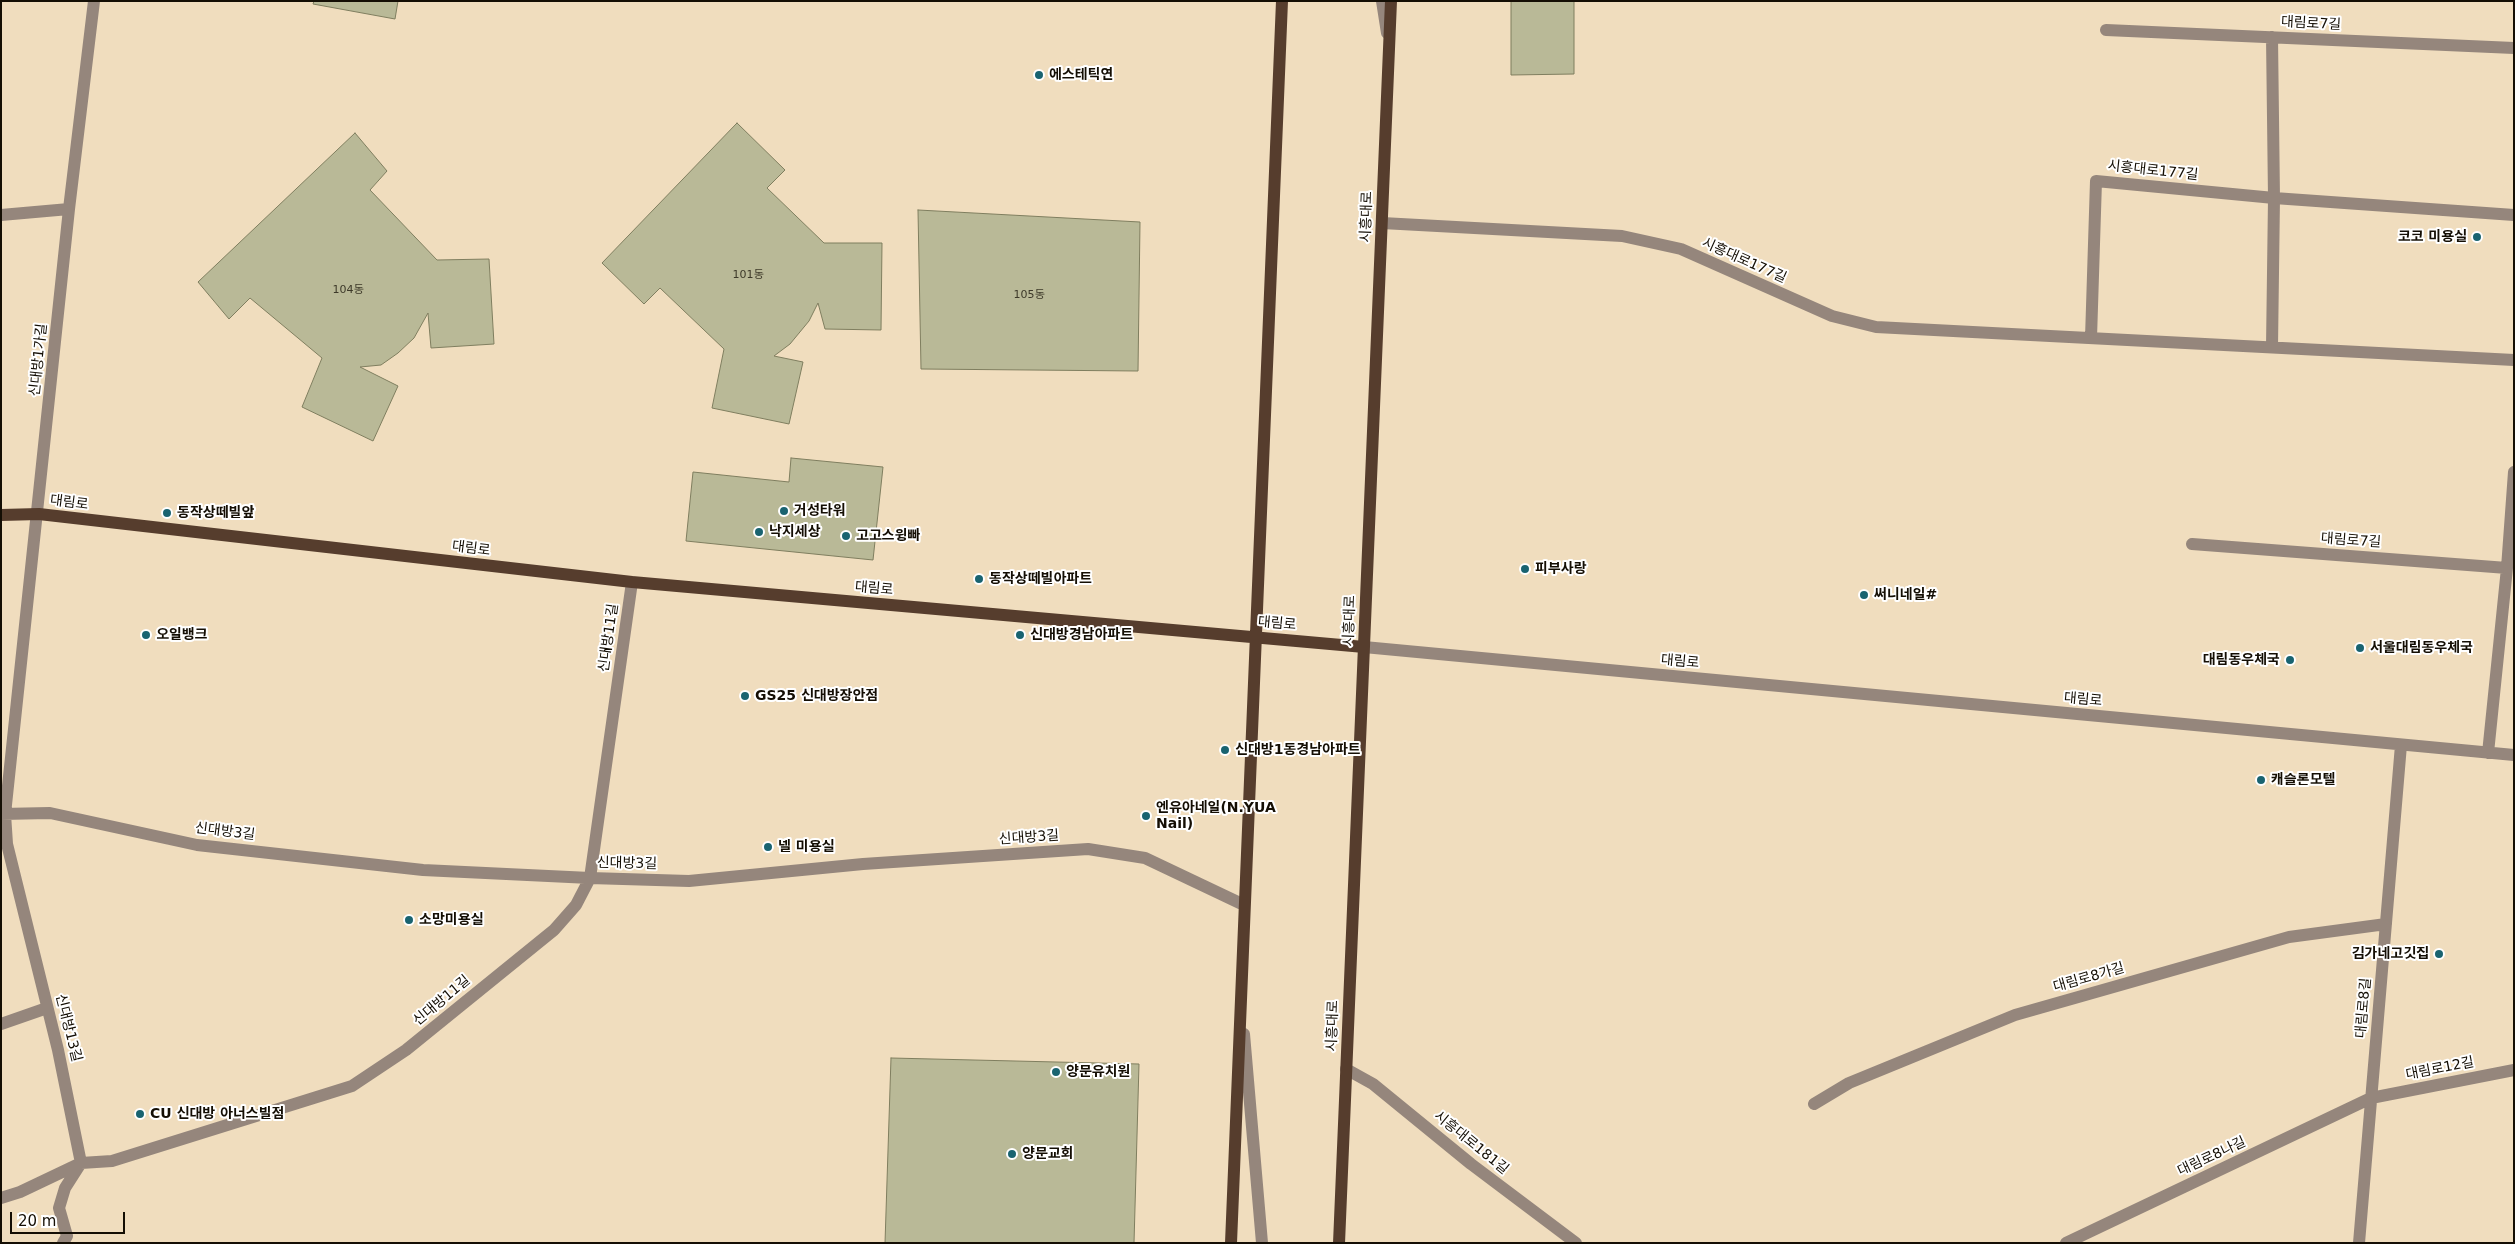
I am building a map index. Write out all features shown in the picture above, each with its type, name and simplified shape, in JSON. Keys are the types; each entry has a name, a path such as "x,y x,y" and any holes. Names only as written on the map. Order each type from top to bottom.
{"main road":[{"path":"1231,1243 1282,1"},
{"name":"시흥대로","path":"1338,1243 1391,1"},
{"name":"대림로","path":"1,515 38,514 632,582 1364,647"}],"street":[{"name":"신대방1가길","path":"38,514 69,209 94,1"},
{"path":"1382,1 1389,45"},
{"name":"대림로7길","path":"2106,30 2514,48"},
{"path":"2272,37 2274,198 2272,347"},
{"name":"시흥대로177길","path":"2092,338 2096,181 2274,198"},
{"path":"2274,198 2514,215"},
{"path":"1,215 69,209"},
{"name":"시흥대로177길","path":"1382,223 1622,236 1680,249 1832,316 1876,327 2514,360"},
{"path":"2488,753 2507,568 2514,472"},
{"name":"대림로","path":"3,814 38,514"},
{"name":"대림로7길","path":"2192,544 2507,568"},
{"name":"신대방11길","path":"1,1198 20,1192 81,1163 112,1161 352,1086 406,1050 554,930 576,904 590,878 632,582"},
{"name":"대림로","path":"1364,647 2401,746 2514,755"},
{"name":"대림로8길","path":"2359,1243 2401,746"},
{"name":"신대방3길","path":"3,814 50,813 197,845 423,870 590,878 689,881 863,864 1088,849 1145,858 1244,905"},
{"name":"신대방13길","path":"3,814 7,844 58,1050 81,1163"},
{"name":"대림로8가길","path":"1814,1104 1849,1083 2015,1015 2289,937 2386,924"},
{"path":"1241,999 1262,1243"},
{"path":"1,1024 47,1008"},
{"name":"시흥대로181길","path":"1346,1069 1373,1084 1569,1241"},
{"name":"대림로12길","path":"2371,1098 2514,1070"},
{"name":"대림로8나길","path":"2066,1243 2371,1098"},
{"path":"63,1243 67,1236 59,1208 65,1188 81,1163"}],"building":[{"path":"314,1 398,1 395,19 313,4"},
{"path":"1511,1 1574,1 1574,74 1511,75"},
{"path":"737,123 785,170 767,188 824,243 882,243 881,330 825,329 818,303 809,321 790,344 774,356 803,362 789,424 712,408 724,349 660,288 644,304 602,263"},
{"path":"355,133 387,171 370,190 437,260 489,259 494,344 431,348 428,313 414,338 398,353 381,365 360,367 398,386 373,441 302,407 322,358 250,298 229,319 198,282"},
{"path":"918,210 1140,222 1138,371 921,369"},
{"name":"거성타워","path":"791,458 883,467 873,560 686,541 693,472 789,482"},
{"name":"양문교회","path":"891,1058 1139,1064 1134,1243 885,1243"}],"place":[{"name":"에스테틱연","path":"1039,75"},
{"name":"코코 미용실","path":"2477,237"},
{"name":"거성타워","path":"784,511"},
{"name":"동작상떼빌앞","path":"167,513"},
{"name":"낙지세상","path":"759,532"},
{"name":"고고스윙빠","path":"846,536"},
{"name":"피부사랑","path":"1525,569"},
{"name":"동작상떼빌아파트","path":"979,579"},
{"name":"써니네일#","path":"1864,595"},
{"name":"오일뱅크","path":"146,635"},
{"name":"신대방경남아파트","path":"1020,635"},
{"name":"서울대림동우체국","path":"2360,648"},
{"name":"대림동우체국","path":"2290,660"},
{"name":"GS25 신대방장안점","path":"745,696"},
{"name":"신대방1동경남아파트","path":"1225,750"},
{"name":"캐슬론모텔","path":"2261,780"},
{"name":"엔유아네일(N.YUA Nail)","path":"1146,816"},
{"name":"넬 미용실","path":"768,847"},
{"name":"소망미용실","path":"409,920"},
{"name":"김가네고깃집","path":"2439,954"},
{"name":"양문유치원","path":"1056,1072"},
{"name":"CU 신대방 아너스빌점","path":"140,1114"},
{"name":"양문교회","path":"1012,1154"}]}
